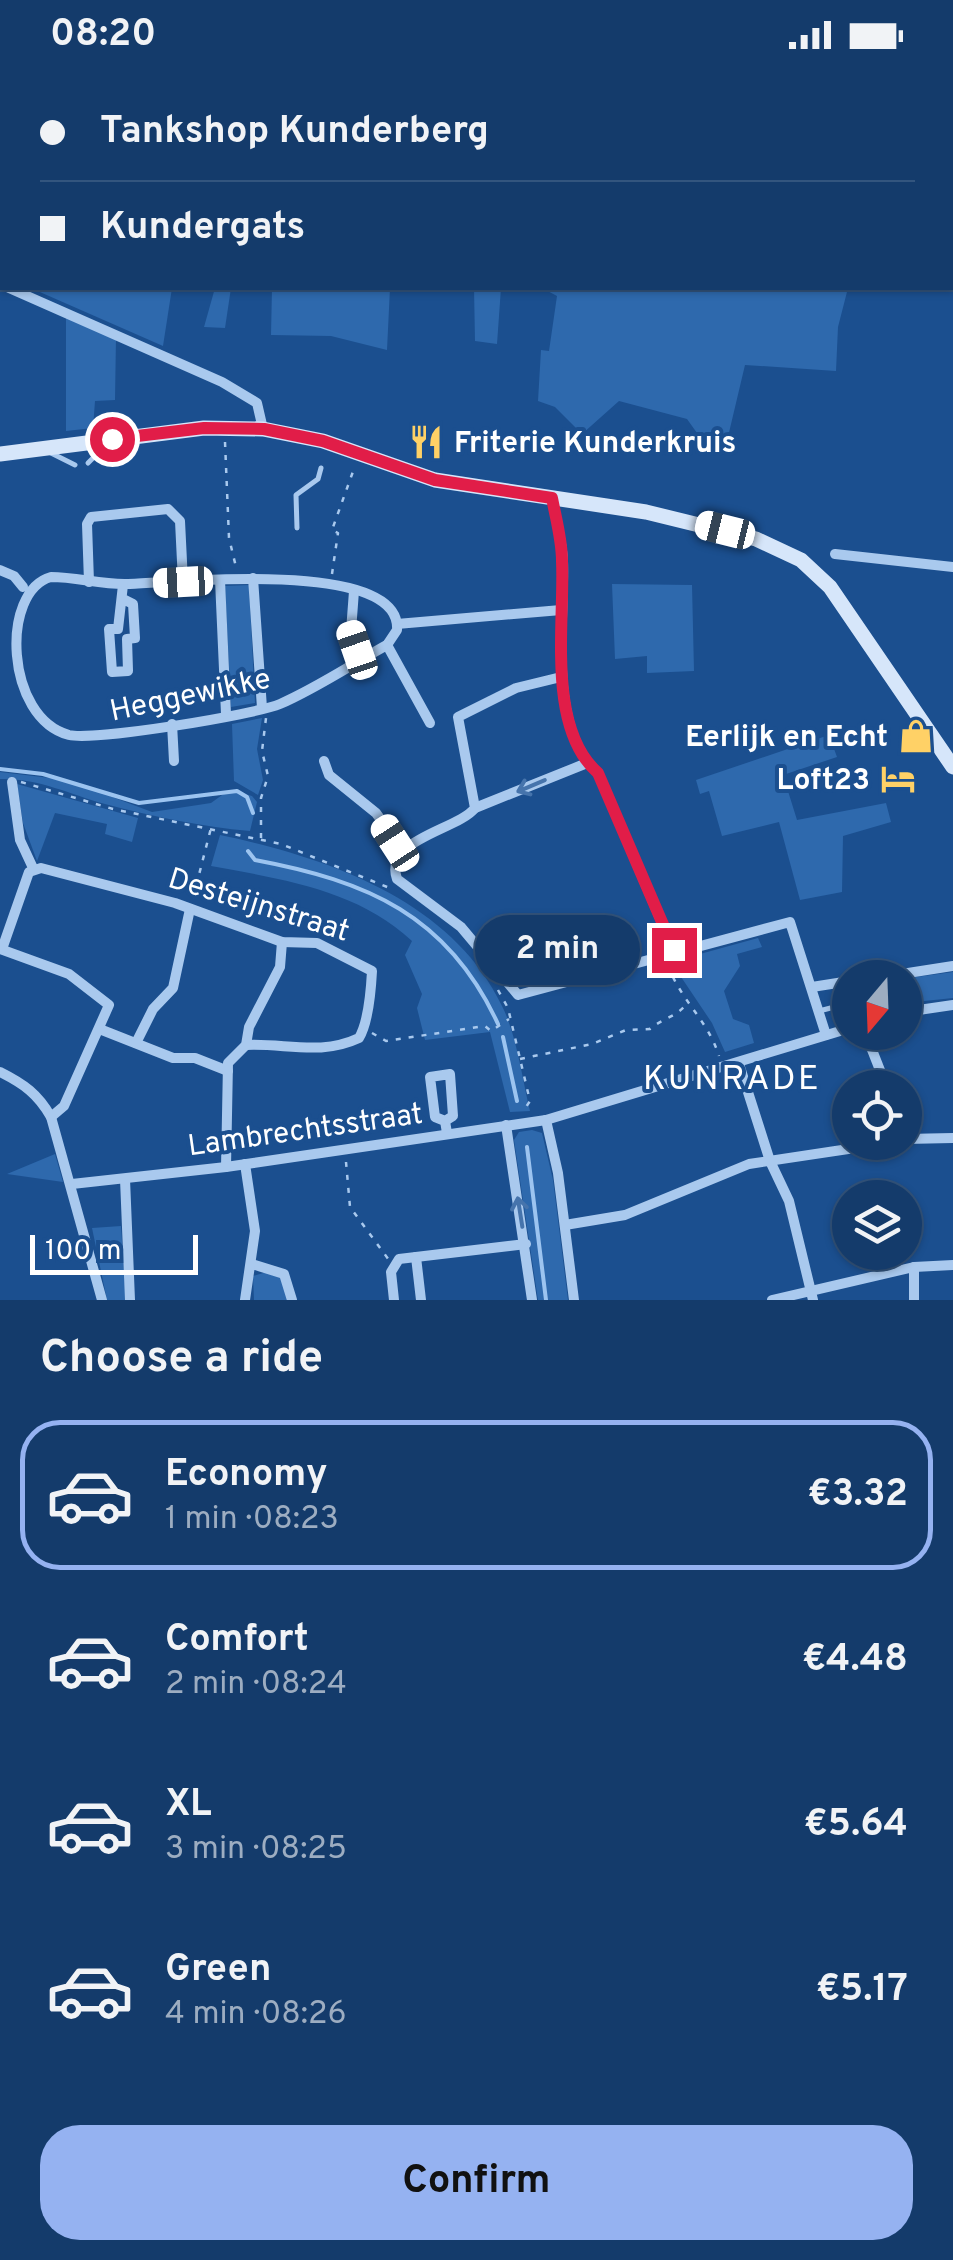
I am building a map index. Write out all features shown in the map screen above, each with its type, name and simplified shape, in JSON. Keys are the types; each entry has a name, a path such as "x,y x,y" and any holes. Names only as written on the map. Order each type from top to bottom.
{"main road":[{"path":"0,454 223,427 264,429 360,454 435,480 646,512 774,545 801,560 844,604 953,768"}],"street":[{"path":"15,290 222,382 257,403 264,429"},
{"path":"552,498 562,558 561,677 588,763 598,773 669,952"},
{"path":"89,582 87,524 91,517 168,509 180,520 183,582"},
{"path":"836,554 953,567"},
{"path":"0,570 14,576 23,588"},
{"path":"7,606 23,588 51,576 123,584 253,578 354,591 388,603 397,624 387,645 430,723"},
{"path":"253,578 262,708"},
{"path":"220,580 226,714"},
{"path":"123,584 123,599"},
{"path":"354,591 351,631 363,658"},
{"path":"123,599 133,604 135,638 127,639 128,671 112,672 110,630 118,630 118,602 123,599"},
{"path":"397,624 561,610"},
{"name":"Heggewikke","path":"4,644 12,684 22,703 51,728 90,738 277,706 387,645"},
{"path":"475,808 458,717 516,688 561,677"},
{"path":"172,724 174,761"},
{"path":"324,761 336,783 376,813 404,852"},
{"path":"588,763 475,808 404,852 395,867 397,879 461,927 518,995 790,922 826,1035"},
{"path":"12,782 20,840 33,868 1,949 68,974 105,998 109,1013 64,1106 51,1117"},
{"name":"Desteijnstraat","path":"33,868 190,909 282,942 317,943 372,972 364,1029"},
{"path":"136,1042 154,1009 173,988 190,909"},
{"path":"246,1046 250,1027 280,967 282,942"},
{"path":"922,971 953,966"},
{"path":"812,987 832,984"},
{"path":"922,1010 953,1005"},
{"path":"226,1167 228,1072 234,1052 246,1046 282,1044 296,1050 350,1042 364,1029"},
{"path":"102,1030 173,1058 195,1058 228,1072"},
{"name":"Lambrechtsstraat","path":"72,1184 226,1167 446,1127 546,1120 832,1033"},
{"path":"739,1064 770,1161 788,1201 813,1295"},
{"path":"0,1072 24,1083 51,1117 102,1300"},
{"path":"546,1120 574,1300"},
{"path":"506,1125 532,1300"},
{"path":"922,1138 953,1138"},
{"path":"565,1225 625,1215 749,1164 832,1150"},
{"path":"245,1164 255,1231 252,1264 244,1284 245,1300"},
{"path":"126,1179 130,1300"},
{"path":"394,1300 393,1264 526,1244"},
{"path":"416,1258 421,1300"},
{"path":"252,1264 284,1274 292,1300"},
{"path":"922,1267 953,1265"},
{"path":"772,1300 813,1295 903,1270"},
{"path":"914,1270 914,1300"}],"lane":[{"path":"88,463 112,439"},
{"path":"43,448 75,465"},
{"path":"297,528 296,494 318,478 322,468"},
{"path":"819,1011 832,1008"}],"path":[{"path":"223,427 229,538 238,578"},
{"path":"330,585 338,533 332,530 360,454"},
{"path":"261,839 261,798 268,776 262,750 267,724 262,708"},
{"path":"12,782 261,839 336,864 398,892"},
{"path":"190,909 211,828"},
{"path":"669,952 676,990 712,1036 722,1067"},
{"path":"494,984 510,1018 530,1101 524,1110 527,1122"},
{"path":"520,1060 558,1048 581,1047 626,1030 650,1029 659,1020 676,1016 687,1003"},
{"path":"364,1029 386,1041 485,1026 498,1030 510,1018"},
{"path":"344,1148 350,1207 393,1264"}],"shaded area":[{"path":"35,290 172,290 163,346"},
{"path":"214,290 231,290 225,328 204,327"},
{"path":"272,290 390,290 387,350 331,336 271,335"},
{"path":"474,290 501,290 497,344 475,341"},
{"path":"546,290 847,290 838,327 836,371 745,365 727,441 697,433 687,419 619,401 582,434 555,407 538,401 541,350 549,351 557,296"},
{"path":"66,316 116,337 115,400 95,401 93,428 66,431"},
{"path":"612,584 692,585 694,671 647,673 647,656 615,659"},
{"path":"249,585 255,703 231,707 225,586"},
{"path":"262,718 257,749 263,780 258,795 234,781 232,724"},
{"path":"829,735 837,757 783,775 797,820 886,803 891,822 843,836 842,892 800,900 779,822 722,836 709,791 700,794 696,780"},
{"path":"0,772 67,780 152,812 211,803 229,790 252,796 257,802 250,831 232,829 140,813 40,784 0,779"},
{"path":"17,784 138,818 132,842 105,834 107,824 55,813 37,861 23,823"},
{"path":"220,835 343,871 419,911 452,938 480,969 502,1006 530,1111 510,1112 490,1032 425,1040 417,1008 422,994 405,955 412,941 391,924 343,898 292,882 211,866"},
{"path":"758,938 762,947 737,954 740,966 724,991 733,1019 749,1025 754,1043 725,1052 712,1023 671,962"},
{"path":"953,972 953,998 922,1001 922,976"},
{"path":"519,1132 542,1133 553,1180 568,1300 538,1300 514,1140"},
{"path":"55,1154 63,1182 7,1174"},
{"path":"121,1226 126,1300 107,1300 92,1228"},
{"path":"270,1271 279,1273 289,1300 254,1300 253,1276"}],"waterway":[{"path":"0,769 43,774 139,803 237,791 247,797 253,813"},
{"path":"248,851 255,860 333,879 400,909 455,955 498,1024"},
{"path":"503,1037 517,1101"},
{"path":"527,1147 546,1300"}],"place":[{"name":"Friterie Kunderkruis","path":"426,442"},
{"name":"Eerlijk en Echt","path":"916,736"},
{"name":"Loft23","path":"898,779"}],"district":[{"name":"KUNRADE","path":"732,1077"}],"route":[{"path":"112,439 204,428 264,429 323,441 460,486 552,498 562,558 563,694 588,763 598,773 674,950"}]}
